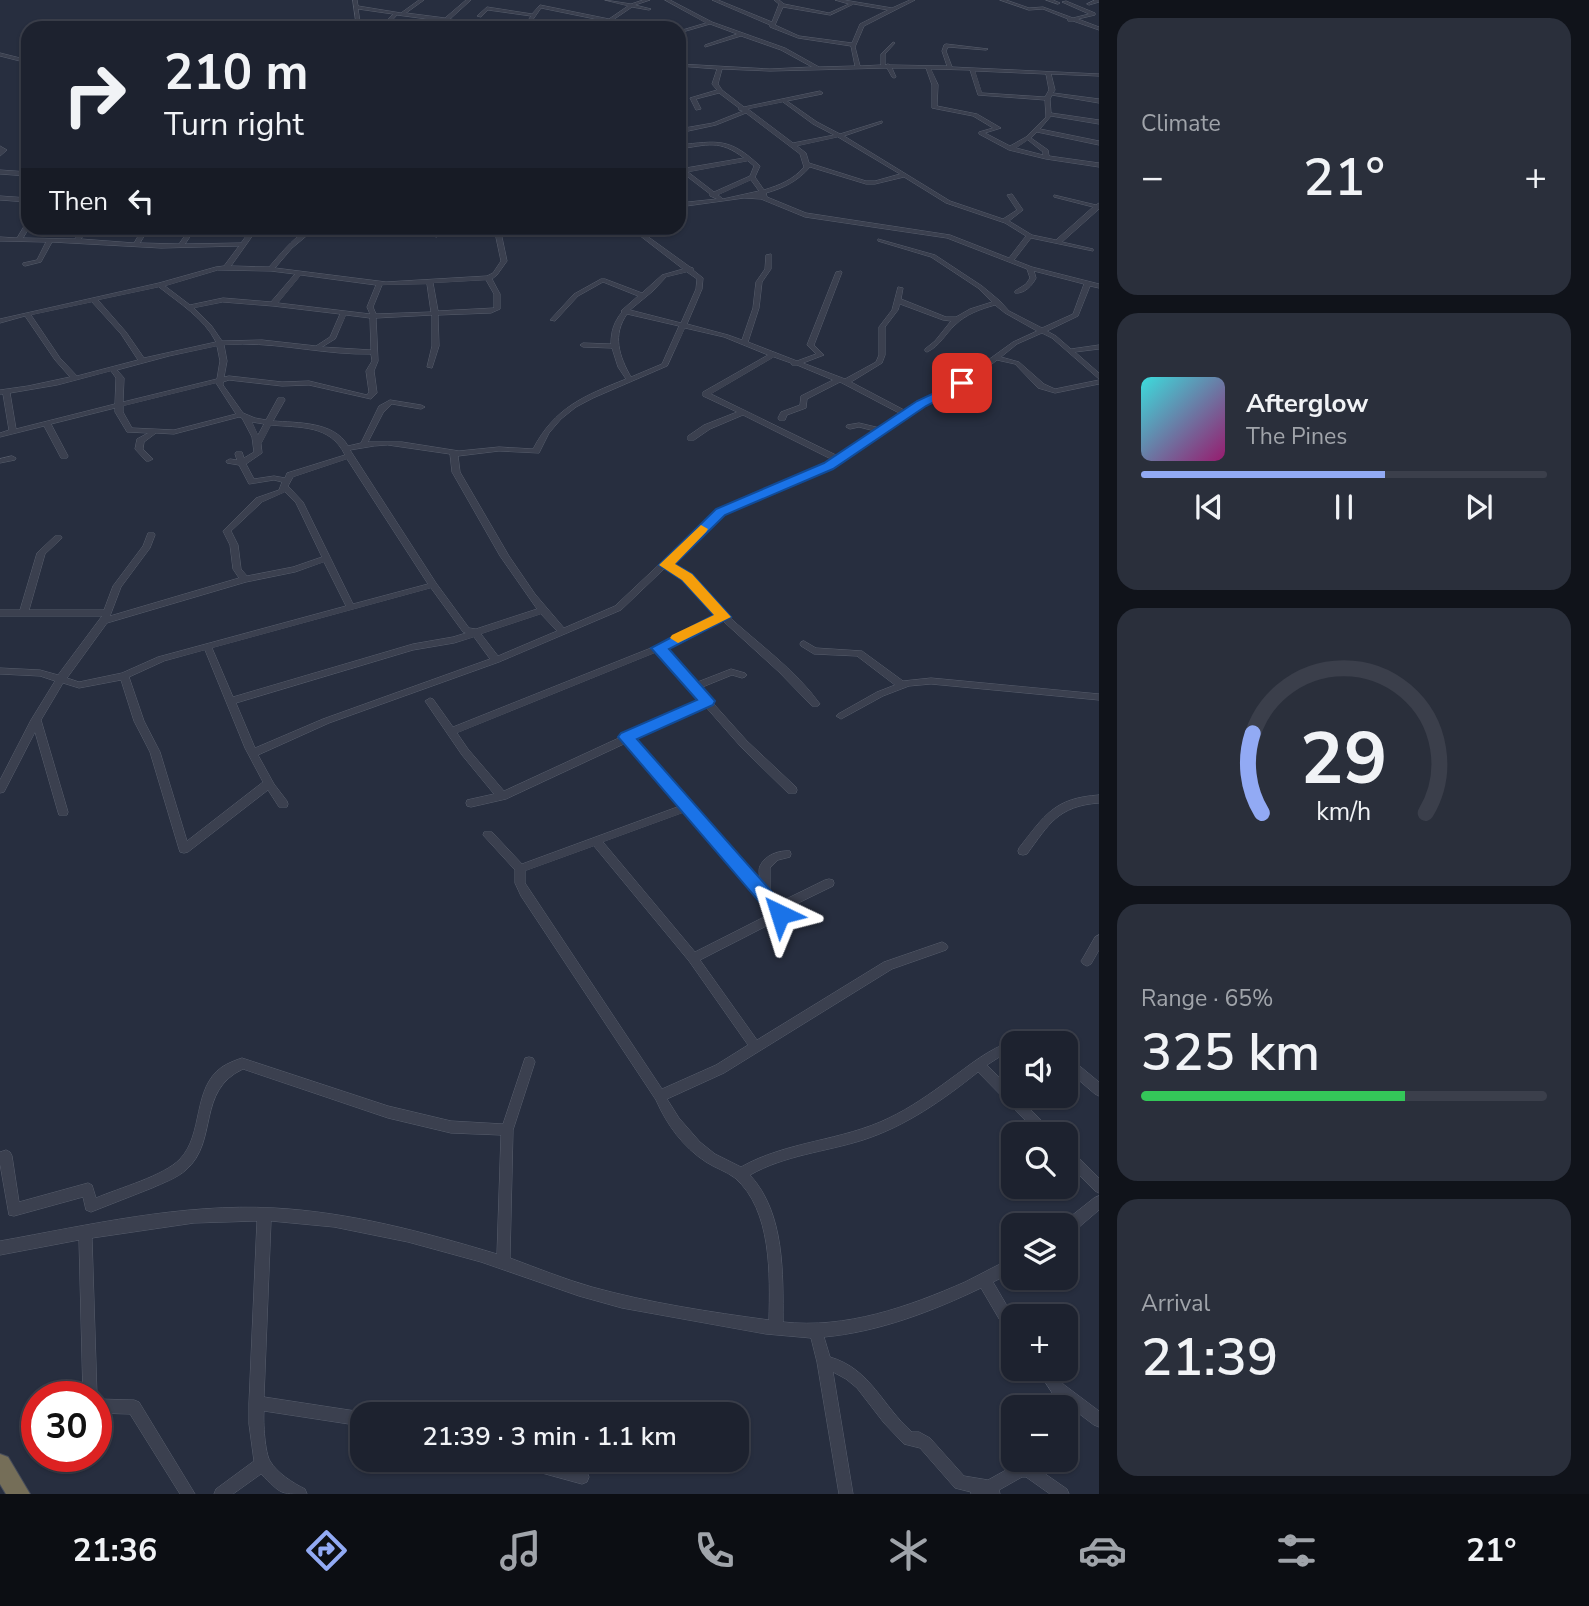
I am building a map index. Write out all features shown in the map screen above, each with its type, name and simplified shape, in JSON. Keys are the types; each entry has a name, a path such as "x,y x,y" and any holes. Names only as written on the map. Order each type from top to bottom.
{"highway":[{"path":"0,1465 19,1494"}],"street":[{"path":"364,8 374,0"},
{"path":"390,21 422,0"},
{"path":"444,20 468,0"},
{"path":"529,21 547,0"},
{"path":"607,0 649,9"},
{"path":"540,6 610,21 633,4 648,0"},
{"path":"667,0 710,23 783,49 817,68"},
{"path":"715,0 798,37 853,45"},
{"path":"776,0 781,5 830,14 854,3"},
{"path":"837,0 893,10"},
{"path":"858,67 853,45 862,25 913,0"},
{"path":"1002,0 1029,9 1063,2"},
{"path":"1048,0 1063,2 1093,14 1070,20"},
{"path":"1089,4 1099,0"},
{"path":"356,3 364,8 452,21"},
{"path":"356,3 358,21"},
{"path":"773,24 781,5"},
{"path":"478,7 533,15"},
{"path":"479,16 487,8"},
{"path":"1043,8 1099,29"},
{"path":"686,30 710,23"},
{"path":"706,46 741,34"},
{"path":"893,43 883,54 894,77"},
{"path":"950,68 944,51 946,45 986,49"},
{"path":"0,54 21,60"},
{"path":"686,66 770,70 886,65 1099,75"},
{"path":"928,67 935,85 934,107 975,116 998,128 981,133 995,144 1046,157 1099,165"},
{"path":"720,68 715,84 720,91 743,111 803,153 807,167 805,172 746,197"},
{"path":"972,70 980,94 1099,101"},
{"path":"1011,149 1017,142 1028,138 1050,114 1048,74"},
{"path":"693,103 695,97 720,91"},
{"path":"686,130 714,124 743,111 820,93"},
{"path":"785,102 814,123 841,135 948,202 1004,221 1030,236 1091,250"},
{"path":"686,103 693,103"},
{"path":"693,103 698,109"},
{"path":"1050,114 1099,122"},
{"path":"792,145 841,135 880,122"},
{"path":"1035,130 1099,143"},
{"path":"1028,138 1046,151 1046,157"},
{"path":"686,146 719,141 757,166 752,177 712,195"},
{"path":"0,148 4,150 0,154"},
{"path":"686,169 750,159"},
{"path":"805,164 832,170 860,182 871,183 904,175"},
{"path":"0,172 21,174"},
{"path":"686,174 720,200"},
{"path":"752,177 771,201"},
{"path":"1004,221 1020,209 1010,195"},
{"path":"1055,196 1098,206"},
{"path":"686,204 762,197 805,215 948,236 1030,268 1099,286"},
{"path":"0,198 21,200"},
{"path":"1059,241 1098,206"},
{"path":"19,240 22,235"},
{"path":"77,241 81,235"},
{"path":"136,245 142,235"},
{"path":"180,246 188,235"},
{"path":"227,267 248,235"},
{"path":"271,270 290,247 305,235"},
{"path":"0,321 227,267 379,284 488,278 500,269 504,261 498,235"},
{"path":"364,443 457,453 499,449 536,451 545,431 566,410 590,396 665,365 699,289 700,278 643,235"},
{"path":"1010,261 1030,236"},
{"path":"0,239 180,246 240,244"},
{"path":"880,240 933,256 998,302 1007,312 1054,337 1099,377"},
{"path":"25,264 39,261 50,241"},
{"path":"744,343 756,308 759,282 768,269 769,255"},
{"path":"1017,292 1029,285 1033,278 1030,268"},
{"path":"630,381 620,367 613,331 624,311 664,276 691,269"},
{"path":"794,364 821,355 810,345 839,272"},
{"path":"273,304 299,273"},
{"path":"190,307 223,300 373,316 497,309 497,294 488,278"},
{"path":"553,320 576,295 603,280 642,295"},
{"path":"430,282 436,313 436,352 430,367"},
{"path":"372,394 370,371 375,361 373,316 370,307 379,284"},
{"path":"253,753 326,721 496,660 618,608 720,512 775,491 838,459 906,414 962,383 1032,333 1042,332 1076,315 1087,284"},
{"path":"160,285 190,307 220,343 224,356 220,379 224,393 258,442"},
{"path":"782,418 784,414 803,405 804,398 879,363 882,355 882,327 891,318 899,302 900,288"},
{"path":"93,299 124,333 142,361"},
{"path":"899,302 958,319"},
{"path":"927,350 938,344 958,319 968,312 998,302"},
{"path":"624,311 744,343 771,356 843,381 906,414"},
{"path":"315,347 328,343 333,338 344,313"},
{"path":"27,314 57,359 74,377"},
{"path":"13,432 2,392 220,343 256,340 349,354 373,352"},
{"path":"583,345 615,346"},
{"path":"1070,351 1099,347"},
{"path":"771,356 706,394 838,459"},
{"path":"998,358 1017,363 1041,386 1055,391 1099,382"},
{"path":"113,369 120,378 119,412 130,430 154,433 189,430 242,416 328,432 348,452 433,585 466,630 475,632 496,660"},
{"path":"0,435 220,379 309,383 362,398 372,394 390,402 421,407"},
{"path":"230,461 258,453 258,442 281,400"},
{"path":"245,579 237,569 234,545 226,531 259,500 282,491 284,483 300,470 364,443 382,409 390,402"},
{"path":"691,438 707,427 743,412"},
{"path":"46,423 64,456"},
{"path":"850,427 859,425 883,431"},
{"path":"149,459 139,449 140,441 154,433"},
{"path":"457,453 454,454 456,472 541,611 563,632"},
{"path":"0,461 12,458"},
{"path":"240,458 252,482 274,478 284,483 299,502 351,608"},
{"path":"0,789 36,720 60,680 106,617 117,586 148,546 151,535"},
{"path":"24,613 41,553 58,538"},
{"path":"0,613 106,617 245,579 295,569 326,558"},
{"path":"666,565 687,577 724,617 755,643 815,704"},
{"path":"0,671 40,673 79,685 124,676 161,659 433,585"},
{"path":"338,611 346,598"},
{"path":"232,701 413,647 454,640 541,611"},
{"path":"453,731 659,648 724,617"},
{"path":"804,644 814,651 859,653 901,684 931,681 1099,697"},
{"path":"208,648 268,785 283,804"},
{"path":"659,648 744,744 792,790"},
{"path":"694,687 731,672 742,675"},
{"path":"124,676 139,721 159,762 184,849 268,785"},
{"path":"841,716 880,694 907,684"},
{"path":"430,701 465,752 502,796"},
{"path":"471,803 502,796 708,701"},
{"path":"36,720 63,812"},
{"path":"626,737 780,914"},
{"path":"1023,850 1060,807 1079,800 1099,799"},
{"path":"520,869 687,807"},
{"path":"488,835 520,869 520,883 525,893 660,1096 665,1109 685,1135 709,1157 740,1174 754,1193 769,1226 776,1266 776,1328"},
{"path":"595,840 693,958 756,1048"},
{"path":"765,896 765,867 775,857 786,854"},
{"path":"693,958 780,914 786,904 829,883"},
{"path":"1087,961 1099,940"},
{"path":"660,1096 720,1069 888,965 942,947"},
{"path":"740,1174 761,1160 787,1151 881,1128 1001,1053"},
{"path":"503,1263 507,1130 529,1062"},
{"path":"0,1157 6,1156 14,1210 88,1189 92,1206 183,1166 192,1149 216,1079 224,1069 242,1063 388,1112 451,1127 507,1130"},
{"path":"979,1065 1035,1122"},
{"path":"1078,1072 1099,1090"},
{"path":"1078,1165 1099,1187"},
{"path":"1078,1219 1099,1202"},
{"path":"264,1215 256,1403 262,1464 284,1486 300,1494"},
{"path":"0,1248 209,1216 309,1217 406,1236 503,1263 591,1293 776,1328 816,1331 901,1311 985,1281 1001,1272"},
{"path":"85,1233 90,1381"},
{"path":"985,1281 1001,1308"},
{"path":"816,1331 824,1362 846,1494"},
{"path":"824,1362 840,1364 852,1374 898,1430 909,1439 919,1439 925,1443 960,1483 987,1492 1020,1470 1028,1469 1062,1494"},
{"path":"1052,1381 1058,1389 1099,1420"},
{"path":"256,1403 350,1417"},
{"path":"112,1406 134,1406 188,1494"},
{"path":"220,1494 262,1464"},
{"path":"564,1472 582,1477"}],"slow traffic":[{"path":"678,638 724,617 687,577 666,565 701,529"}],"route":[{"path":"780,914 626,737 708,701 659,648 724,617 687,577 666,565 720,512 829,466 922,403 962,383"}]}
